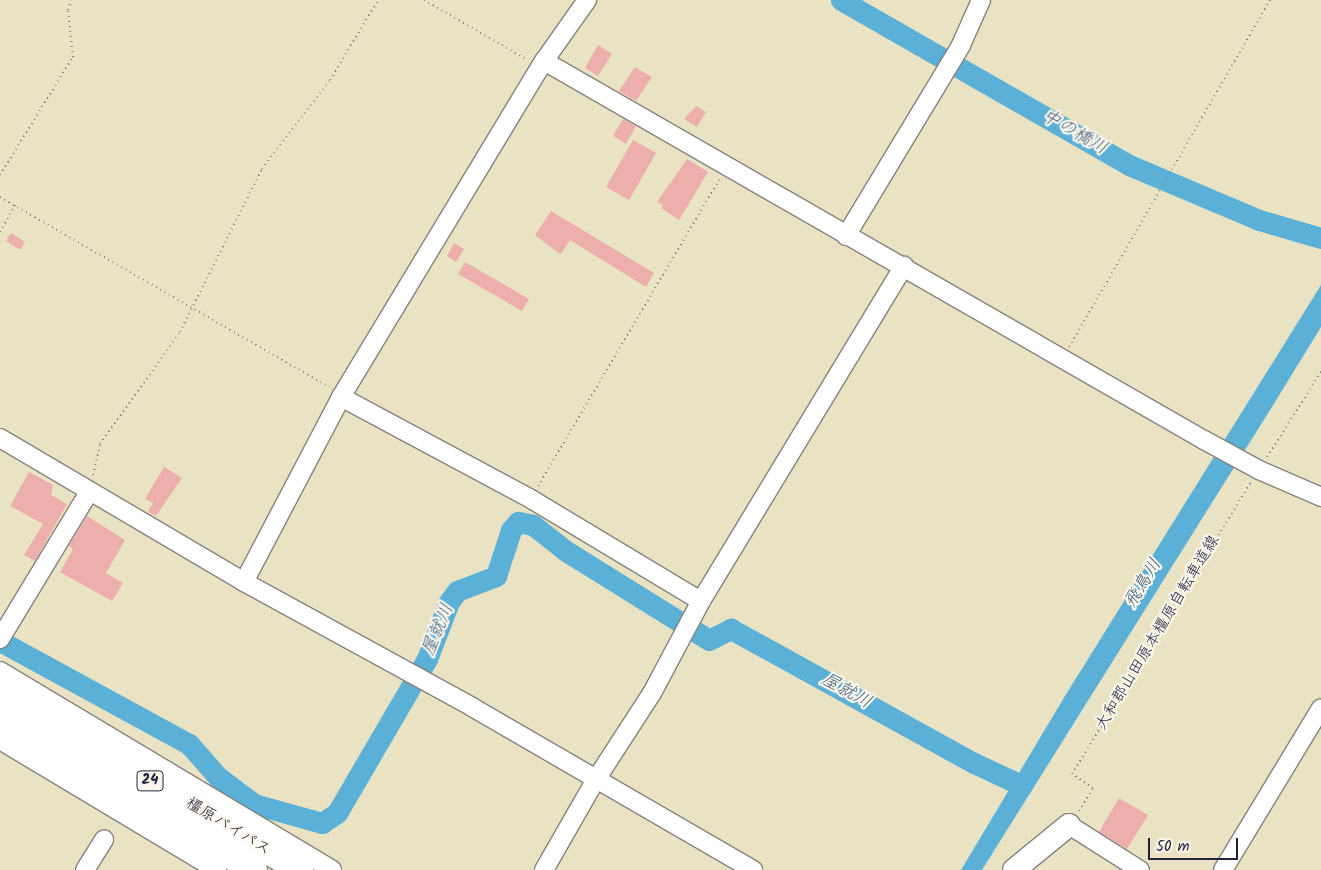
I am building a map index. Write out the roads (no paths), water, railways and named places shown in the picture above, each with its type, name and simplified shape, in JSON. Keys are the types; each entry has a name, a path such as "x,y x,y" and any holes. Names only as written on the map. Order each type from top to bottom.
{"highway":[{"path":"0,693 295,870"},
{"name":"橿原バイパス","path":"0,693 300,870"},
{"path":"0,720 254,870"},
{"name":"橿原バイパス","path":"0,720 248,870"}],"main road":[{"path":"1014,870 1069,825"}],"street":[{"path":"244,582 342,396 543,64 587,0"},
{"path":"846,236 961,45 981,0"},
{"path":"543,64 728,165 846,236 904,266 1204,440 1256,468 1321,497"},
{"path":"544,870 594,781 652,693 690,626 701,601 904,266"},
{"path":"342,396 531,499 701,601"},
{"path":"0,438 244,582 472,707 594,781 753,870"},
{"path":"2,636 89,492"},
{"path":"0,672 332,870"},
{"path":"1222,870 1321,708"},
{"path":"0,740 217,870"},
{"path":"1069,825 1140,870"},
{"path":"85,870 104,840"}],"water":[{"name":"飛鳥川","path":"1321,285 1321,327 1275,402 982,870 961,870 1065,696"}],"waterway":[{"name":"中の橋川","path":"841,0 1129,165 1259,220 1321,238"},
{"name":"屋就川","path":"0,641 189,744 218,777 254,804 322,823 337,813 427,659 449,602 457,591 496,576 511,530 518,522 533,525 566,551 709,640 731,629 974,763 1021,785"}]}
